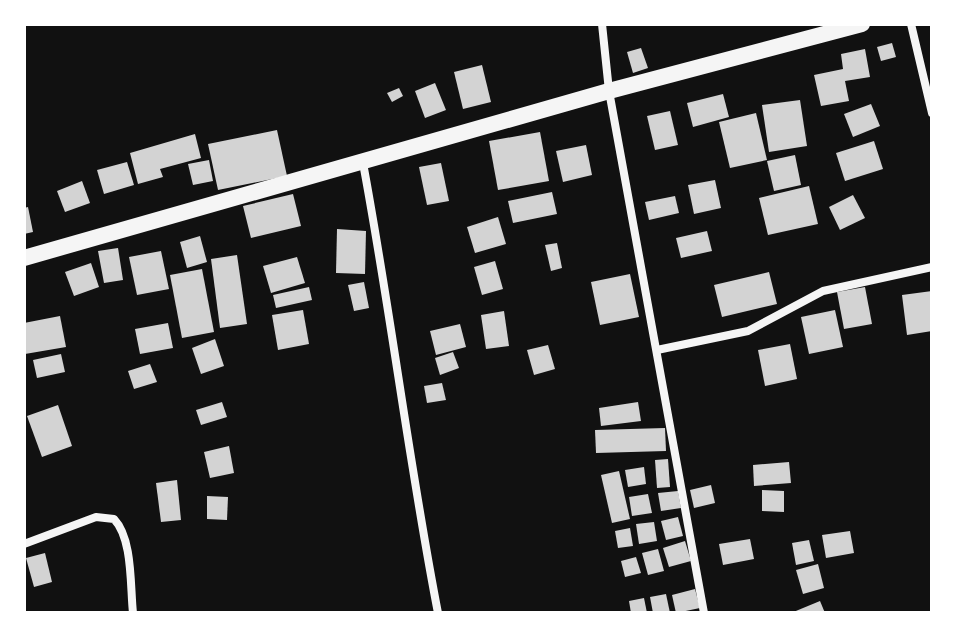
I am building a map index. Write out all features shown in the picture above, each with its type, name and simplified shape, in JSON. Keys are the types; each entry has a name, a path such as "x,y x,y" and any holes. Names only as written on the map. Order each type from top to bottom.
{"main road":[{"path":"24,258 609,91 862,24"}],"street":[{"path":"602,24 609,91 704,613"},
{"path":"911,24 932,113"},
{"path":"363,163 392,321 422,533 438,613"},
{"path":"657,350 748,331 778,318 823,291 932,267"},
{"path":"24,544 96,517 114,519 120,525 125,546 133,613"}],"building":[{"path":"892,43 896,57 881,61 877,47"},
{"path":"641,48 648,68 633,73 627,52"},
{"path":"865,49 870,77 845,81 849,101 821,106 814,75 843,69 841,54"},
{"path":"482,65 491,102 463,109 454,72"},
{"path":"435,83 446,110 425,118 415,91"},
{"path":"399,88 403,96 392,102 387,93"},
{"path":"723,94 729,117 693,127 687,103"},
{"path":"800,100 807,146 769,152 762,105"},
{"path":"871,104 880,126 853,137 844,114"},
{"path":"670,111 678,145 655,150 647,116"},
{"path":"756,113 767,160 730,168 719,122"},
{"path":"277,130 287,176 218,190 208,144"},
{"path":"540,132 549,181 498,190 489,141"},
{"path":"195,134 201,158 160,169 163,177 138,184 130,153"},
{"path":"874,141 883,169 845,181 836,153"},
{"path":"586,145 592,175 563,182 556,151"},
{"path":"795,155 801,185 774,191 767,161"},
{"path":"209,160 213,181 193,185 188,164"},
{"path":"127,162 134,185 104,194 97,170"},
{"path":"441,163 449,201 427,205 419,167"},
{"path":"715,180 721,208 694,214 688,185"},
{"path":"82,181 90,203 65,212 57,191"},
{"path":"809,186 818,224 768,235 759,198"},
{"path":"552,192 557,214 513,223 508,201"},
{"path":"293,194 301,226 251,238 243,206"},
{"path":"853,195 865,218 840,230 829,207"},
{"path":"675,196 679,213 649,220 645,202"},
{"path":"28,207 33,232 24,234 24,208"},
{"path":"498,217 506,244 475,253 467,227"},
{"path":"337,229 366,231 365,274 336,273"},
{"path":"707,231 712,251 681,258 676,238"},
{"path":"200,236 207,262 187,268 180,242"},
{"path":"557,243 562,268 551,271 545,245"},
{"path":"118,248 123,280 104,283 98,251"},
{"path":"161,251 169,289 137,295 129,257"},
{"path":"237,255 247,324 220,328 211,259"},
{"path":"297,257 305,283 271,293 263,266"},
{"path":"495,261 503,289 482,295 474,267"},
{"path":"91,263 99,287 74,296 65,272"},
{"path":"202,269 214,332 182,338 170,275"},
{"path":"769,272 777,304 722,317 714,285"},
{"path":"630,274 639,317 600,325 591,282"},
{"path":"364,282 369,308 354,311 348,285"},
{"path":"309,287 312,300 276,308 273,295"},
{"path":"865,287 872,324 844,329 837,292"},
{"path":"932,291 932,331 907,335 902,295"},
{"path":"303,310 309,344 278,350 272,315"},
{"path":"835,310 843,347 809,354 801,317"},
{"path":"504,311 509,346 486,349 481,315"},
{"path":"60,316 66,347 25,354 24,323"},
{"path":"168,323 173,348 140,354 135,329"},
{"path":"460,324 466,347 436,355 430,331"},
{"path":"215,339 224,366 201,374 192,348"},
{"path":"790,344 797,379 765,386 758,350"},
{"path":"548,345 555,369 534,375 527,350"},
{"path":"453,352 459,368 440,375 435,358"},
{"path":"61,354 65,372 37,378 33,360"},
{"path":"150,364 157,382 134,389 128,371"},
{"path":"442,383 446,400 427,403 424,386"},
{"path":"222,402 227,417 201,425 196,410"},
{"path":"638,402 641,421 601,426 599,408"},
{"path":"58,405 72,446 42,457 27,416"},
{"path":"665,428 666,451 596,453 595,430"},
{"path":"229,446 234,473 210,478 204,452"},
{"path":"668,459 670,487 657,488 655,460"},
{"path":"789,462 791,483 754,486 753,465"},
{"path":"644,467 646,484 628,487 625,470"},
{"path":"619,471 630,519 612,523 601,475"},
{"path":"177,480 181,520 161,522 156,483"},
{"path":"711,485 715,503 694,508 690,490"},
{"path":"762,490 784,491 784,512 762,511"},
{"path":"678,491 681,508 661,511 658,493"},
{"path":"648,494 652,513 632,516 629,497"},
{"path":"207,496 228,497 227,520 207,519"},
{"path":"678,517 683,536 666,540 661,521"},
{"path":"654,522 657,541 639,544 636,524"},
{"path":"630,528 633,546 618,548 615,531"},
{"path":"850,531 854,553 826,558 822,535"},
{"path":"750,539 754,559 723,565 719,544"},
{"path":"809,540 814,561 796,565 792,543"},
{"path":"685,541 691,561 669,567 663,548"},
{"path":"658,549 664,571 648,575 642,553"},
{"path":"45,553 52,582 34,587 26,558"},
{"path":"636,557 641,573 625,577 621,561"},
{"path":"818,564 824,588 803,594 796,570"},
{"path":"695,589 700,608 676,613 672,595"},
{"path":"666,594 670,613 653,613 650,597"},
{"path":"644,598 647,613 631,613 629,601"},
{"path":"820,601 825,613 791,613"}]}
